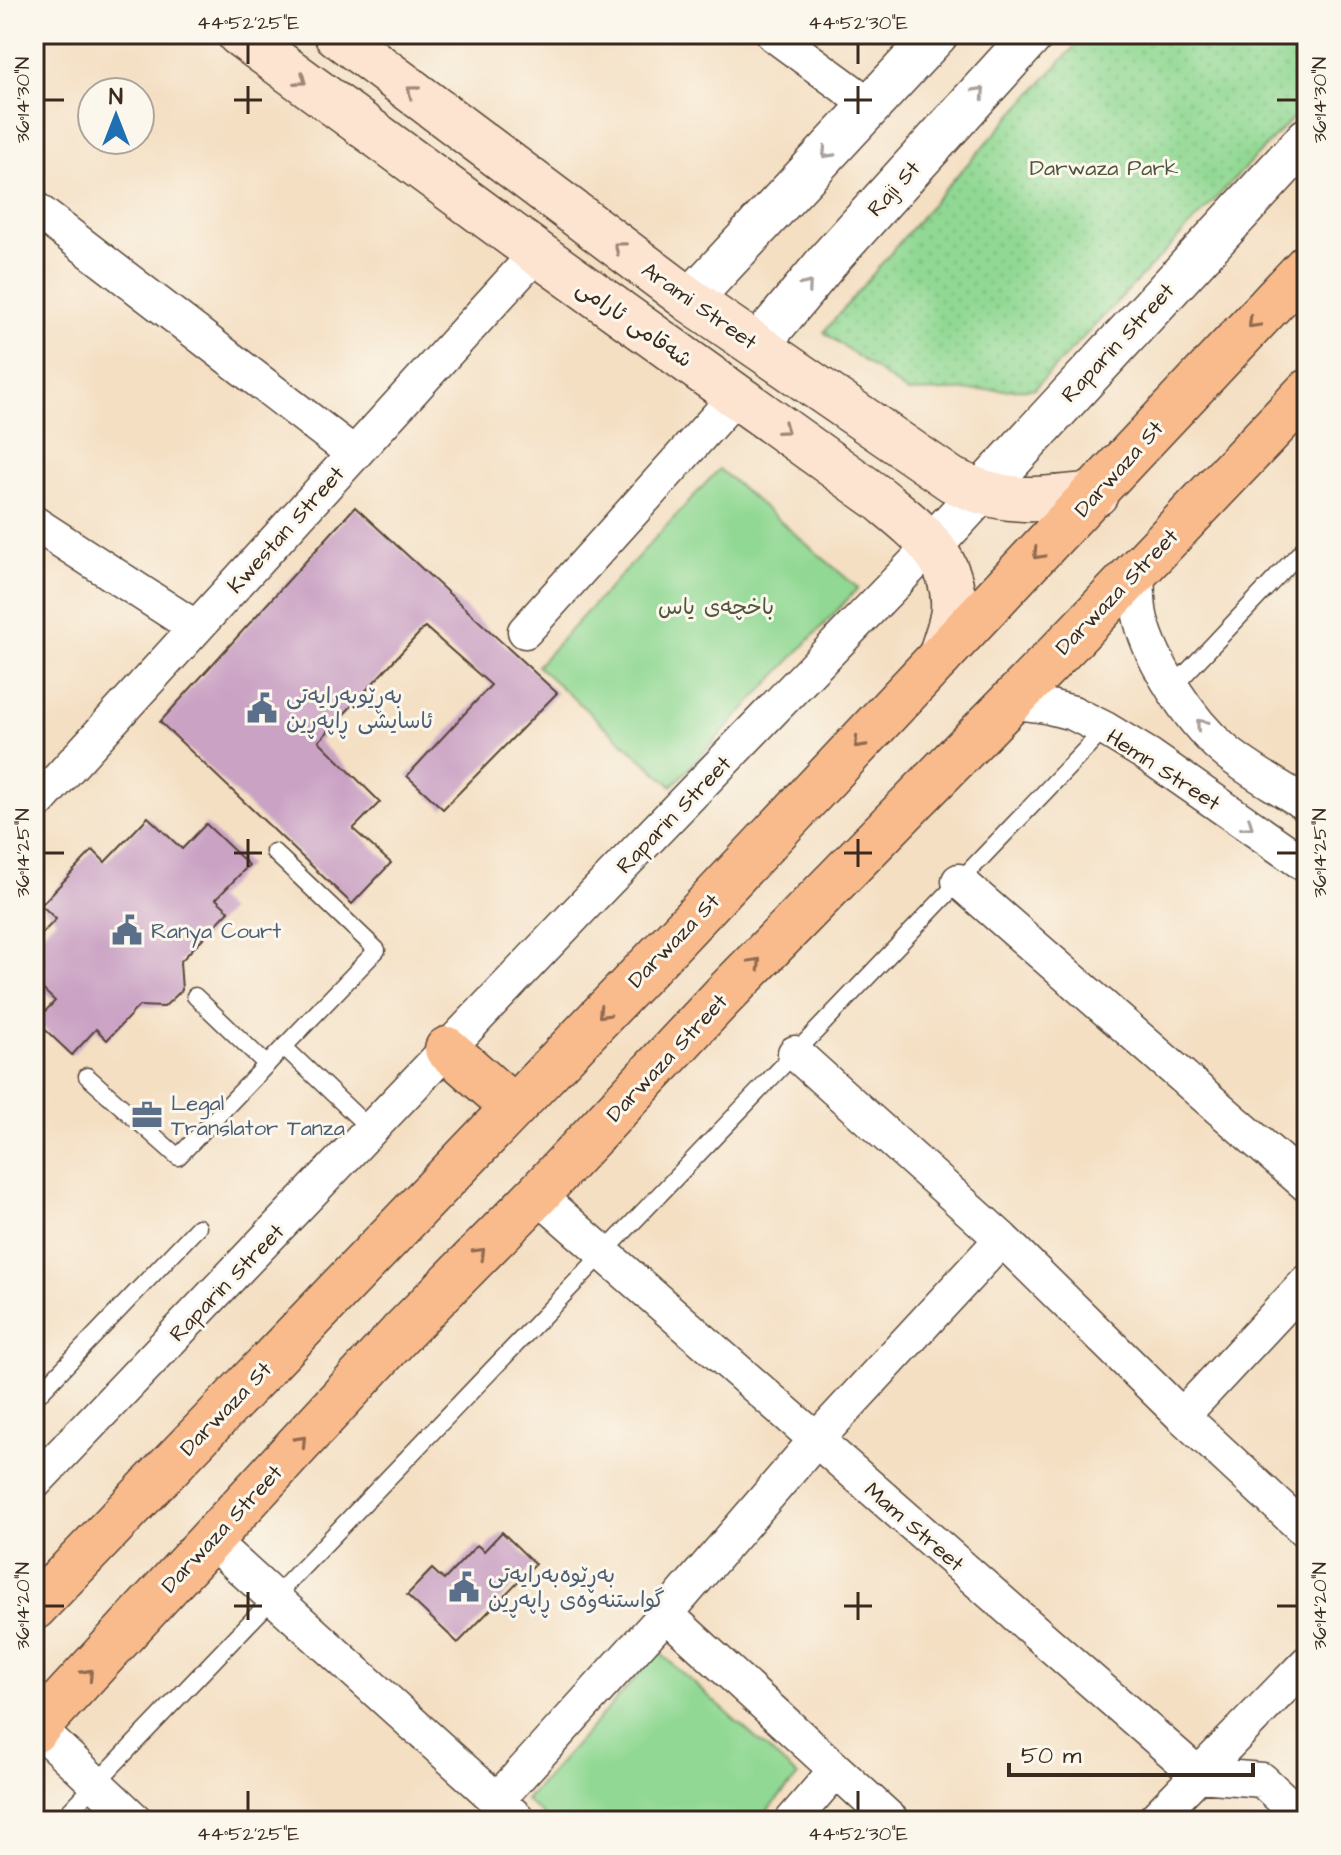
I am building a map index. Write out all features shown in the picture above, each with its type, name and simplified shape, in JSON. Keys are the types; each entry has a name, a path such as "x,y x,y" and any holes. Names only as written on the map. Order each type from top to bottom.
{"highway":[{"name":"Darwaza St","path":"34,1608 1096,494 1176,403 1307,266"},
{"name":"Darwaza Street","path":"36,1729 403,1331 1307,392"},
{"path":"447,1049 513,1107"}],"main road":[{"name":"شەقامی ئارامی","path":"239,34 880,499 932,545 944,565 951,587 953,610 940,657"},
{"name":"Arami Street","path":"336,34 690,300 952,480 979,493 1020,501 1096,494"},
{"path":"880,499 901,494 909,488 915,479 919,458"}],"street":[{"path":"773,34 871,106"},
{"path":"690,300 937,34"},
{"name":"Raji St","path":"757,346 831,257 1033,34"},
{"name":"Raparin Street","path":"40,1466 371,1130 932,545 1307,139"},
{"path":"34,208 354,454"},
{"name":"Kwestan Street","path":"34,806 537,253"},
{"path":"525,631 737,395"},
{"path":"34,523 196,628"},
{"path":"1137,571 1140,617 1147,638 1173,687 1197,721 1224,750 1307,805"},
{"name":"Hemn Street","path":"1008,701 1073,713 1105,729 1160,763 1307,866"},
{"path":"959,881 1307,1185"},
{"path":"795,1053 1002,1239 1182,1416 1307,1532"},
{"name":"Mam Street","path":"537,1195 1199,1775"},
{"path":"209,1539 509,1810 666,1614 816,1440 1002,1239"},
{"path":"1182,1416 1307,1282"},
{"path":"666,1614 892,1821"},
{"path":"1153,1821 1307,1663"},
{"path":"36,1729 136,1821"},
{"path":"1227,1746 1306,1821"},
{"path":"792,1821 836,1770"},
{"path":"1199,1775 1262,1780"}],"lane":[{"path":"1173,687 1307,545"},
{"path":"60,1821 1105,729"},
{"path":"87,1076 178,1157 377,950 274,852"},
{"path":"195,996 267,1065"},
{"path":"284,1047 371,1130"},
{"path":"34,1399 198,1227"}],"green space":[{"name":"Darwaza Park","path":"1086,34 1307,34 1307,103 1034,389 907,392 824,332 942,192"},
{"name":"باخچەی یاس","path":"719,469 858,588 672,786 537,666"},
{"path":"659,1652 798,1776 758,1821 550,1821 526,1800"}],"building":[{"name":"بەڕێوبەرایەتی ئاسایشی ڕاپەڕین","path":"355,507 557,693 443,809 407,776 491,685 425,627 319,741 380,802 353,829 391,863 352,904 160,722"},
{"name":"Ranya Court","path":"148,817 182,849 206,824 249,865 216,899 229,911 180,962 182,990 164,1007 139,1006 107,1040 96,1029 72,1055 36,1021 55,1001 34,981 34,942 56,919 41,905 93,850 105,862"},
{"name":"بەڕێوەبەرایەتی گواستنەوەی ڕاپەڕین","path":"502,1532 535,1564 458,1643 407,1595 432,1569 444,1580 477,1545 484,1551"}],"place":[{"name":"بەڕێوبەرایەتی ئاسایشی ڕاپەڕین","path":"262,708"},
{"name":"Ranya Court","path":"127,930"},
{"name":"Legal Translator Tanza","path":"147,1115"},
{"name":"بەڕێوەبەرایەتی گواستنەوەی ڕاپەڕین","path":"464,1587"}]}
